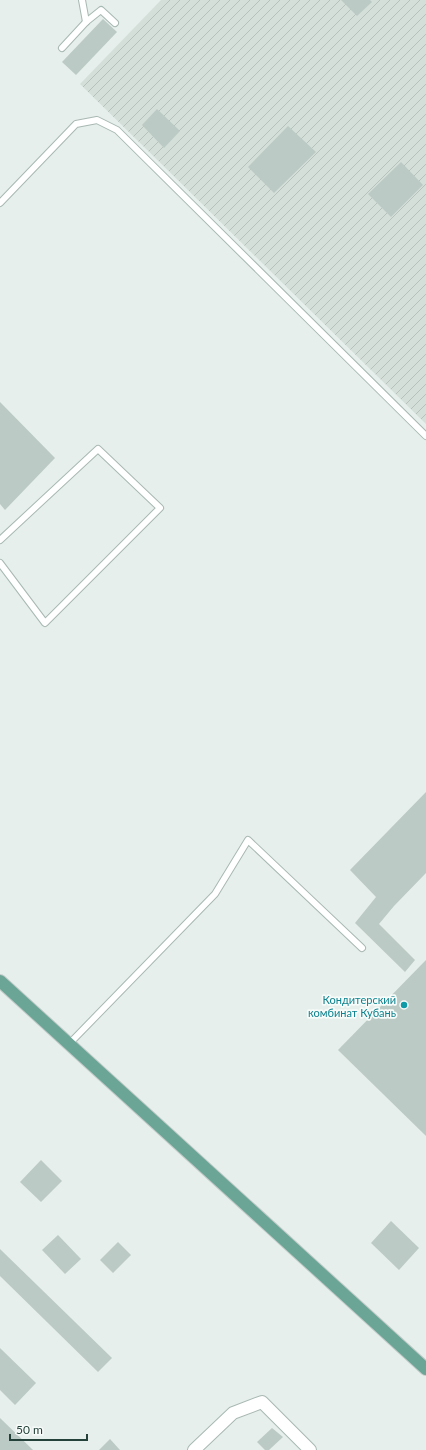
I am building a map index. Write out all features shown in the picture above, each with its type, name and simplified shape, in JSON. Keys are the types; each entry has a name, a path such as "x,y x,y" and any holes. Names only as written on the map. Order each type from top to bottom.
{"main road":[{"path":"0,980 426,1369"}],"street":[{"path":"194,1450 233,1413 262,1402 310,1450"}],"lane":[{"path":"82,0 86,22"},
{"path":"62,48 86,22 101,10 115,22"},
{"path":"0,203 76,124 97,120 117,130 426,436"},
{"path":"0,540 98,449 160,508 45,624 0,563"},
{"path":"69,1044 215,894 248,840 362,948"}],"shaded area":[{"path":"161,0 426,0 426,424 80,84"}],"building":[{"path":"341,0 370,0 372,2 357,16"},
{"path":"103,19 117,32 76,75 62,62"},
{"path":"157,109 180,131 164,148 142,125"},
{"path":"288,126 316,152 274,193 248,167"},
{"path":"401,162 423,185 391,217 368,194"},
{"path":"0,402 55,458 5,510 0,504"},
{"path":"426,792 426,873 379,924 415,960 405,972 355,923 376,897 350,870"},
{"name":"Кондитерский комбинат Кубань","path":"426,960 426,1136 338,1050"},
{"path":"41,1160 62,1181 41,1202 20,1182"},
{"path":"391,1221 419,1248 399,1270 371,1243"},
{"path":"58,1235 81,1259 65,1274 42,1250"},
{"path":"118,1242 131,1255 113,1273 100,1260"},
{"path":"0,1249 112,1358 98,1372 0,1276"},
{"path":"0,1348 36,1383 15,1405 0,1390"},
{"path":"0,1418 33,1450 0,1450"},
{"path":"272,1428 283,1437 269,1450 265,1450 257,1442"},
{"path":"110,1439 120,1450 99,1450"}],"place":[{"name":"Кондитерский комбинат Кубань","path":"404,1005"}]}
